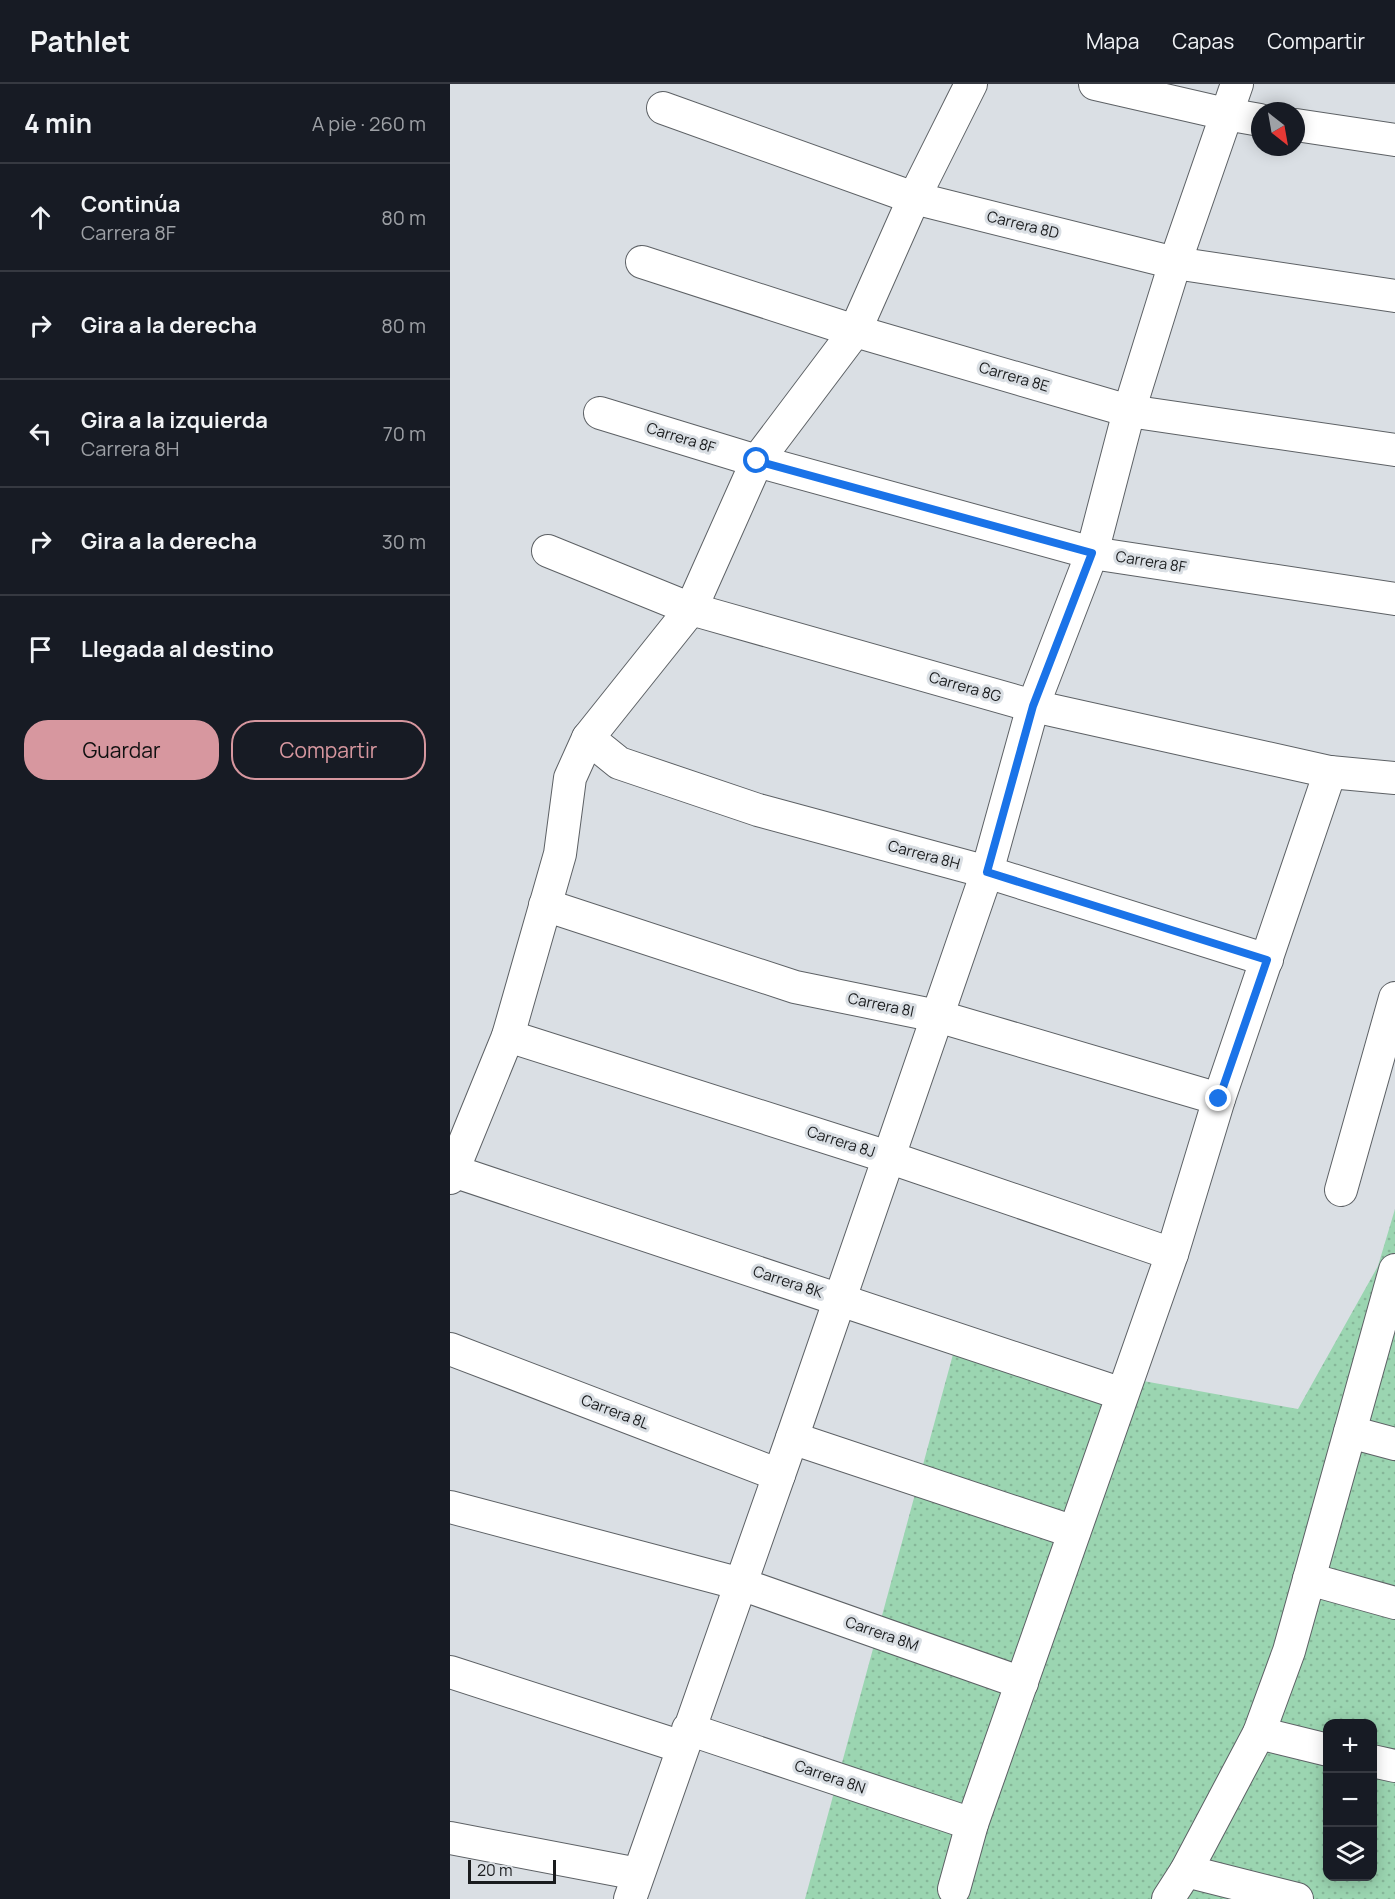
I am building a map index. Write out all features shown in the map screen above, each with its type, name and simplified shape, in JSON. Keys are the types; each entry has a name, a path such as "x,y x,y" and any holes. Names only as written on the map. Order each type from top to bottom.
{"street":[{"path":"452,1175 508,1036 560,854 570,778 588,738 691,609 757,461 855,331 914,198 971,84"},
{"path":"1095,84 1251,118"},
{"path":"450,1839 634,1887 987,872 1033,706 1092,553 1129,411 1175,263 1238,84"},
{"name":"Carrera 8D","path":"663,108 914,198 1175,263 1395,296"},
{"path":"1305,126 1395,140"},
{"name":"Carrera 8E","path":"642,262 855,331 1129,411 1395,450"},
{"name":"Carrera 8F","path":"600,413 757,461 1092,553 1395,599"},
{"name":"Carrera 8G","path":"548,551 691,609 1033,706 1330,772 1395,778"},
{"name":"Carrera 8H","path":"588,738 619,763 758,810 987,872 1267,960"},
{"path":"954,1888 972,1824 1172,1254 1219,1099 1330,772"},
{"name":"Carrera 8I","path":"545,905 795,987 937,1016 1219,1099"},
{"path":"1341,1190 1395,998"},
{"name":"Carrera 8J","path":"508,1036 888,1157 1172,1254"},
{"name":"Carrera 8K","path":"452,1175 839,1299 1122,1394"},
{"path":"1168,1899 1186,1871 1259,1733 1289,1651 1393,1283"},
{"name":"Carrera 8L","path":"450,1350 779,1475"},
{"path":"1350,1432 1395,1444"},
{"path":"792,1438 1074,1532"},
{"name":"Carrera 8M","path":"450,1507 741,1584 1022,1683"},
{"path":"1309,1579 1395,1603"},
{"name":"Carrera 8N","path":"450,1672 685,1738 972,1824"},
{"path":"1259,1733 1323,1749"},
{"path":"1377,1762 1395,1766"},
{"path":"1186,1871 1297,1899"}],"green space":[{"path":"1395,1209 1395,1899 805,1899 955,1347 1298,1409 1378,1266"}],"route":[{"path":"757,461 1092,553 1033,706 987,872 1267,960 1219,1099"}]}
